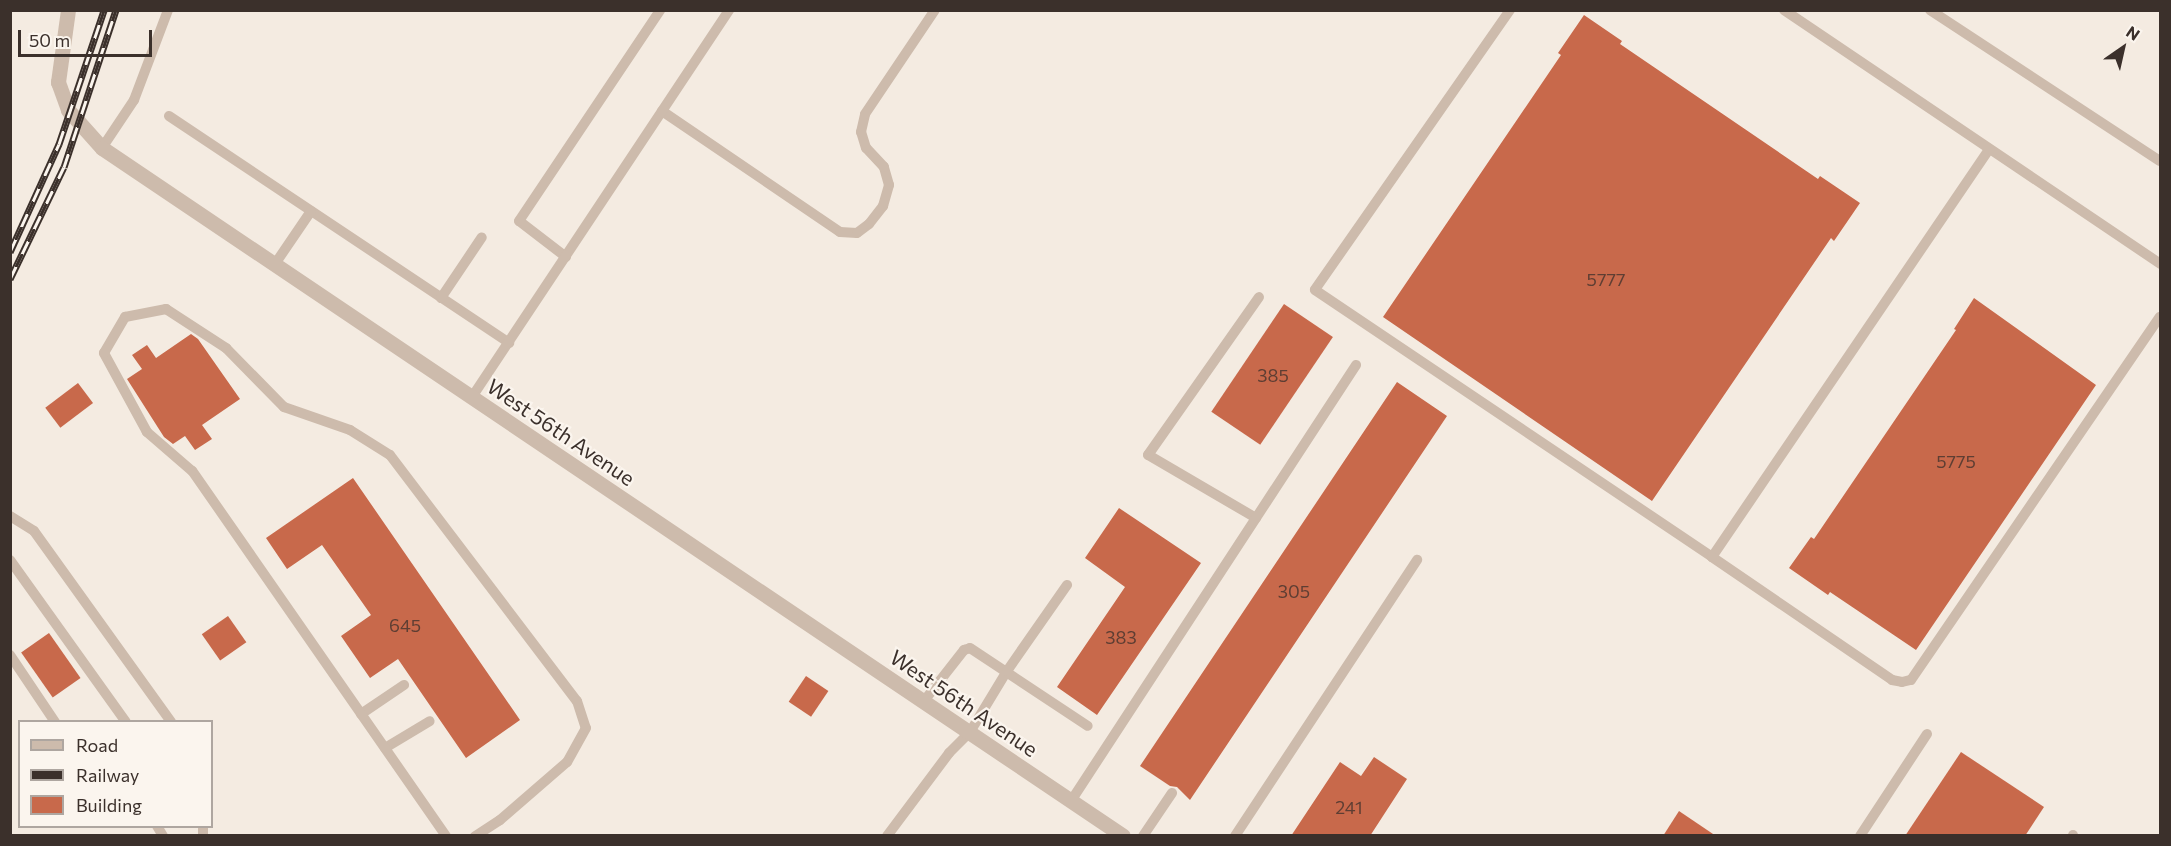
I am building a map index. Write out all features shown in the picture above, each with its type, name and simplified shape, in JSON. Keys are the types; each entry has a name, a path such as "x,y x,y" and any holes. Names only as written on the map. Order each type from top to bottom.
{"street":[{"name":"West 56th Avenue","path":"68,10 58,82 68,110 102,148 1123,836"}],"lane":[{"path":"102,148 134,100 168,10"},
{"path":"566,257 519,221 660,10"},
{"path":"472,397 729,10"},
{"path":"662,111 840,232 857,233 869,224 883,206 889,185 884,166 866,148 861,132 865,114 935,10"},
{"path":"1510,10 1315,290 1892,680 1902,682 1911,680 2160,317"},
{"path":"1784,10 2160,264"},
{"path":"1930,10 2160,161"},
{"path":"169,116 509,343"},
{"path":"1712,557 1989,149"},
{"path":"275,264 311,211"},
{"path":"441,298 482,237"},
{"path":"1256,518 1148,455 1258,297"},
{"path":"446,836 192,471 147,432 104,353 125,317 166,309 226,348 284,407 350,430 390,455 577,701 586,728 567,762 500,820 475,836"},
{"path":"1071,801 1356,365"},
{"path":"10,516 34,531 170,720"},
{"path":"10,560 125,720"},
{"path":"1235,836 1417,560"},
{"path":"887,836 949,753 970,732 1007,671 1067,585"},
{"path":"924,701 964,651 970,648 1088,726"},
{"path":"10,655 54,720"},
{"path":"361,714 404,685"},
{"path":"385,748 430,721"},
{"path":"1860,836 1927,734"},
{"path":"1143,836 1172,793"}],"building":[{"path":"1584,15 1622,41 1620,44 1818,179 1820,176 1860,203 1834,241 1831,238 1652,501 1383,317 1561,55 1558,53"},
{"path":"1974,298 2096,385 1916,650 1830,592 1828,595 1789,568 1811,537 1814,539 1956,330 1954,329"},
{"path":"1284,304 1333,337 1260,445 1211,412"},
{"path":"191,334 198,339 240,399 202,425 212,439 195,450 185,436 173,444 164,437 127,379 142,369 132,355 147,345 156,358"},
{"path":"1397,382 1447,416 1190,800 1177,787 1170,786 1140,766"},
{"path":"78,383 93,403 60,428 45,408"},
{"path":"353,478 520,720 466,758 398,659 370,678 341,636 371,615 322,545 287,569 266,538"},
{"path":"1119,508 1201,563 1097,715 1057,687 1125,587 1085,558"},
{"path":"228,616 246,642 220,661 202,634"},
{"path":"49,633 81,678 53,698 21,653"},
{"path":"806,676 828,691 811,717 789,702"},
{"path":"1961,752 2044,807 2025,836 1905,836"},
{"path":"1374,757 1407,779 1370,836 1291,836 1340,762 1361,776"},
{"path":"1679,811 1716,836 1663,836"}],"railway":[{"path":"10,252 59,144 104,10"},
{"path":"10,279 64,167 116,10"}]}
